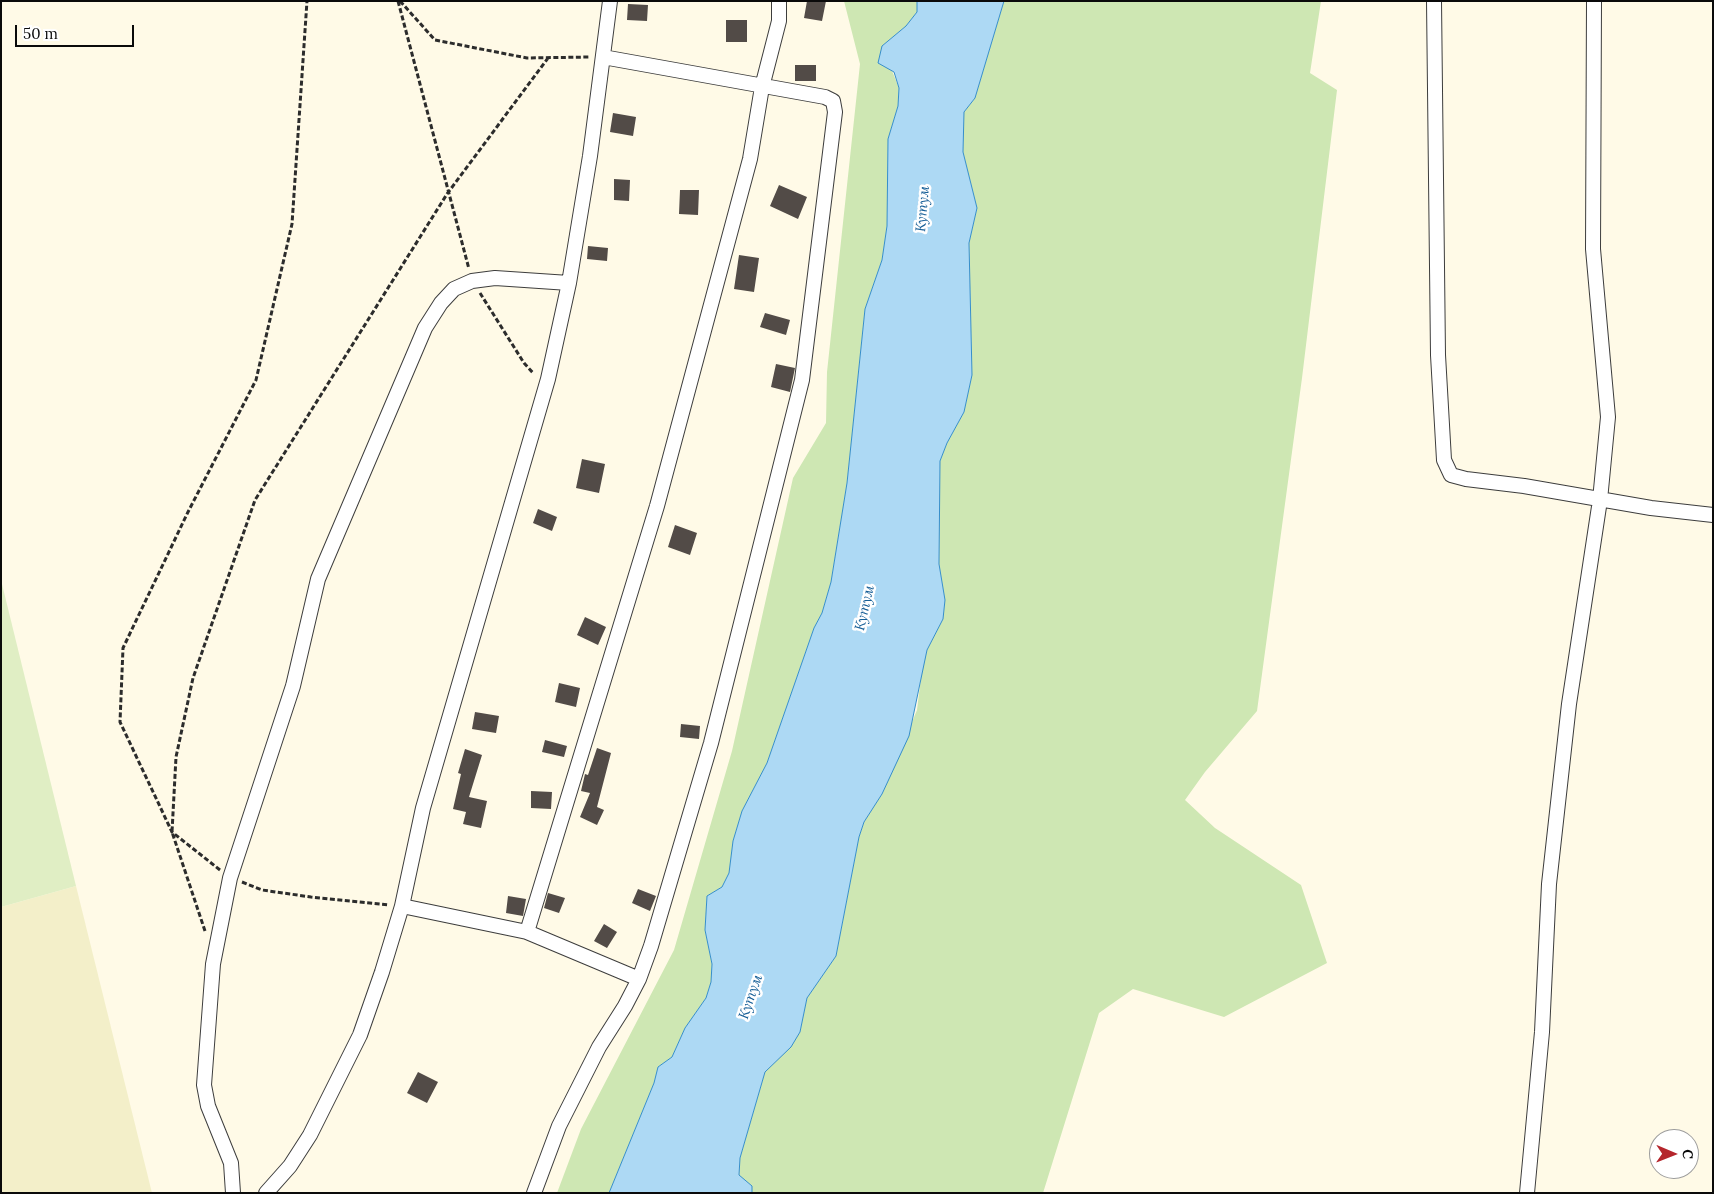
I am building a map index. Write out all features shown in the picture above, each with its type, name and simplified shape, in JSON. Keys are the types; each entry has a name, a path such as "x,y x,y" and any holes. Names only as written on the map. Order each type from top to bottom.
{"street":[{"path":"266,1193 290,1166 310,1135 360,1035 402,906 423,808 548,380 569,283 590,156 610,1"},
{"path":"528,932 657,506 750,159 762,87 779,21 779,1"},
{"path":"1434,1 1438,355 1444,460 1452,474 1466,479 1651,508 1713,515"},
{"path":"1526,1193 1542,1032 1550,875 1569,704 1600,500 1608,417 1594,249 1594,1"},
{"path":"534,1193 559,1126 598,1047 625,1006 639,979 651,946 711,743 802,380 835,112 833,101 825,97 603,58"},
{"path":"233,1193 231,1163 208,1106 204,1084 213,964 230,878 293,686 318,579 425,328 441,303 454,289 472,280 495,278 569,283"},
{"path":"402,906 528,932 639,979"}],"path":[{"path":"207,940 172,832 120,722 124,648 188,512 256,380 292,224 307,1"},
{"path":"399,1 435,40 528,58 603,58"},
{"path":"399,1 472,280 524,363 534,374 548,380"},
{"path":"172,832 176,757 193,678 255,500 448,194 548,58"},
{"path":"172,832 230,878 272,891 402,906"}],"shaded area":[{"path":"76,886 152,1193 1,1193 1,907"}],"green space":[{"path":"844,1 917,1 917,12 906,26 882,46 899,88 898,106 888,139 887,226 882,260 865,309 847,483 831,582 822,613 814,628 767,763 742,811 733,841 729,873 722,887 707,896 705,930 712,964 711,982 706,998 685,1028 672,1057 658,1067 654,1083 609,1193 557,1193 581,1129 674,950 732,751 793,478 826,423 827,372 860,64"},
{"path":"1004,1 1321,1 1310,73 1337,90 1302,378 1257,711 1205,772 1185,800 1215,828 1301,885 1327,963 1224,1017 1133,989 1099,1013 1043,1193 752,1193 752,1186 739,1176 740,1158 765,1072 791,1046 800,1032 807,998 836,956 859,837 864,822 882,794 917,710 922,669 927,650 943,619 945,600 939,564 940,461 947,443 964,412 972,375 969,243 977,208 963,152 964,112 975,98"},
{"path":"1,580 76,886 1,907"}],"water":[{"name":"Кутум","path":"917,1 1004,1 975,98 964,112 963,152 977,208 969,243 972,375 964,412 947,443 940,461 939,564 945,600 943,619 927,650 909,736 882,794 864,822 859,837 836,956 807,998 800,1032 791,1047 765,1072 740,1158 739,1175 752,1186 752,1193 609,1193 654,1083 658,1067 672,1057 685,1028 706,998 711,982 712,964 705,930 707,896 722,887 729,873 733,841 742,811 767,763 814,628 822,613 831,582 847,483 865,309 882,260 887,226 888,139 898,106 899,88 894,72 878,63 882,46 906,26 917,12"}],"building":[{"path":"807,1 826,1 822,21 804,18"},
{"path":"628,4 648,5 647,21 627,20"},
{"path":"726,20 747,20 747,42 726,42"},
{"path":"795,65 816,65 816,81 795,81"},
{"path":"613,113 636,117 633,136 610,132"},
{"path":"614,179 630,180 629,201 614,200"},
{"path":"779,185 807,197 798,219 770,206"},
{"path":"680,190 699,190 698,215 679,214"},
{"path":"588,246 608,248 607,261 587,259"},
{"path":"739,255 759,258 754,292 734,289"},
{"path":"765,313 790,320 786,335 760,327"},
{"path":"776,364 795,368 790,392 771,387"},
{"path":"582,459 605,464 599,493 576,488"},
{"path":"538,509 557,517 552,531 533,523"},
{"path":"675,525 697,533 690,555 668,547"},
{"path":"585,617 606,627 598,645 577,635"},
{"path":"559,683 580,688 576,707 555,702"},
{"path":"475,712 499,716 496,733 472,729"},
{"path":"681,724 700,726 699,739 680,737"},
{"path":"545,740 567,746 564,757 542,752"},
{"path":"597,748 611,753 597,807 604,810 597,825 580,817 590,793 581,791 585,774 588,775"},
{"path":"465,749 482,755 469,797 487,801 481,828 463,824 466,812 453,809 461,774 458,773"},
{"path":"531,791 552,792 551,809 531,808"},
{"path":"638,889 656,896 650,911 632,903"},
{"path":"548,893 565,898 559,913 544,908"},
{"path":"508,896 526,899 523,916 506,913"},
{"path":"604,924 617,932 607,948 594,941"},
{"path":"418,1072 438,1082 427,1103 407,1093"}]}
